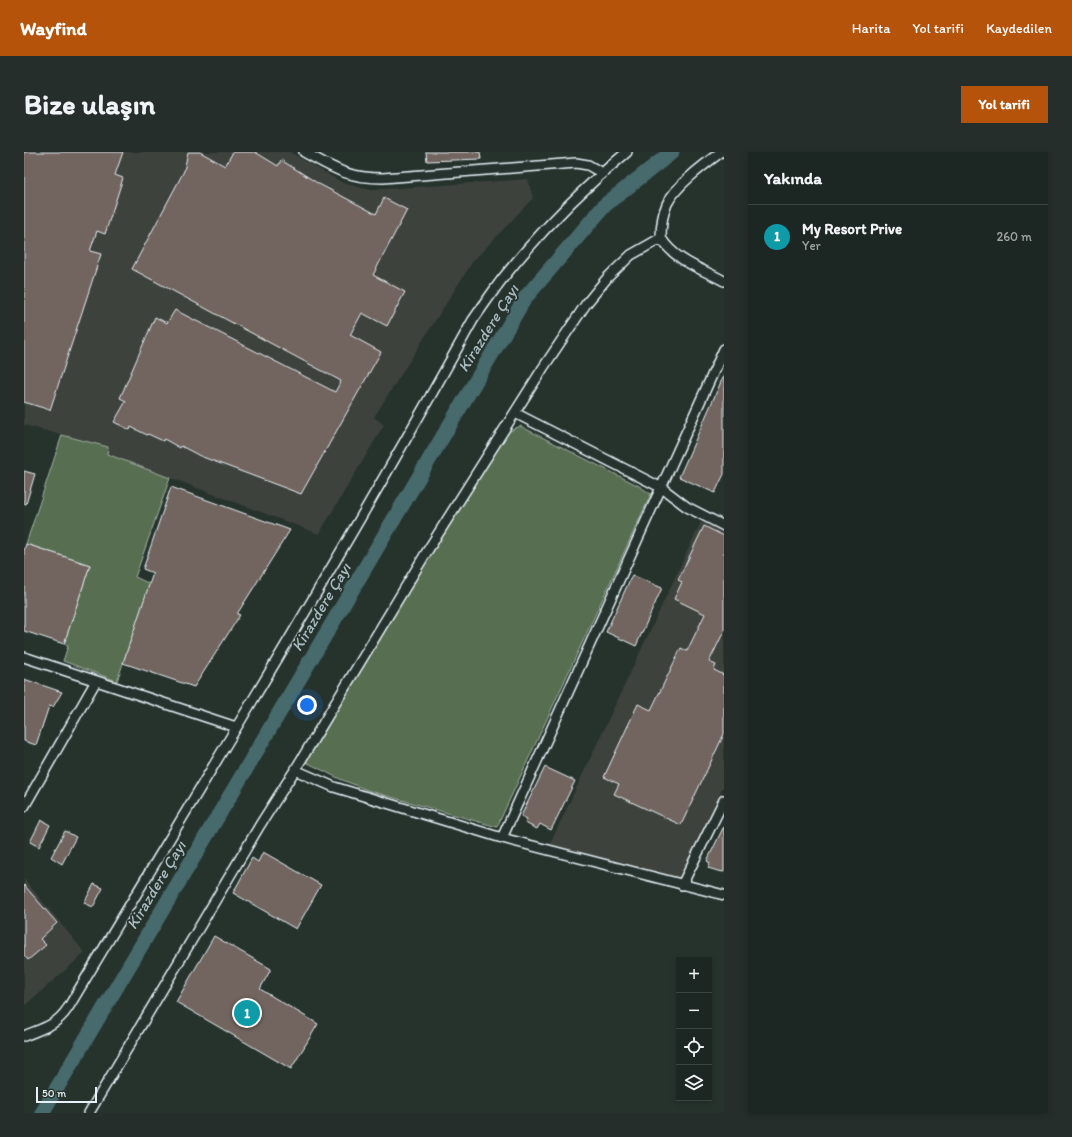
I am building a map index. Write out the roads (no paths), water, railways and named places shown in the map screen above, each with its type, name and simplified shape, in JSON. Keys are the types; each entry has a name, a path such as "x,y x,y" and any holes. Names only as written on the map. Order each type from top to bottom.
{"street":[{"path":"304,152 340,172 367,178 576,163 588,165 602,173"},
{"path":"24,1036 62,1018 316,595 473,320 503,278 550,224 602,173 627,152"},
{"path":"721,152 701,167 672,195 667,203 661,224 661,238 665,245 678,256 724,281"},
{"path":"89,1113 256,831 295,770 426,553 568,330 586,304 608,277 631,255 661,238"},
{"path":"502,838 724,349"},
{"path":"515,413 662,488 693,510 724,526"},
{"path":"24,657 236,727"},
{"path":"24,807 96,681"},
{"path":"295,770 334,787 502,838 682,886 724,895"},
{"path":"682,886 724,800"}],"waterway":[{"name":"Kirazdere Çayı","path":"42,1113 525,298 605,205 672,152"}],"place":[{"name":"My Resort Prive","path":"247,1013"}]}
